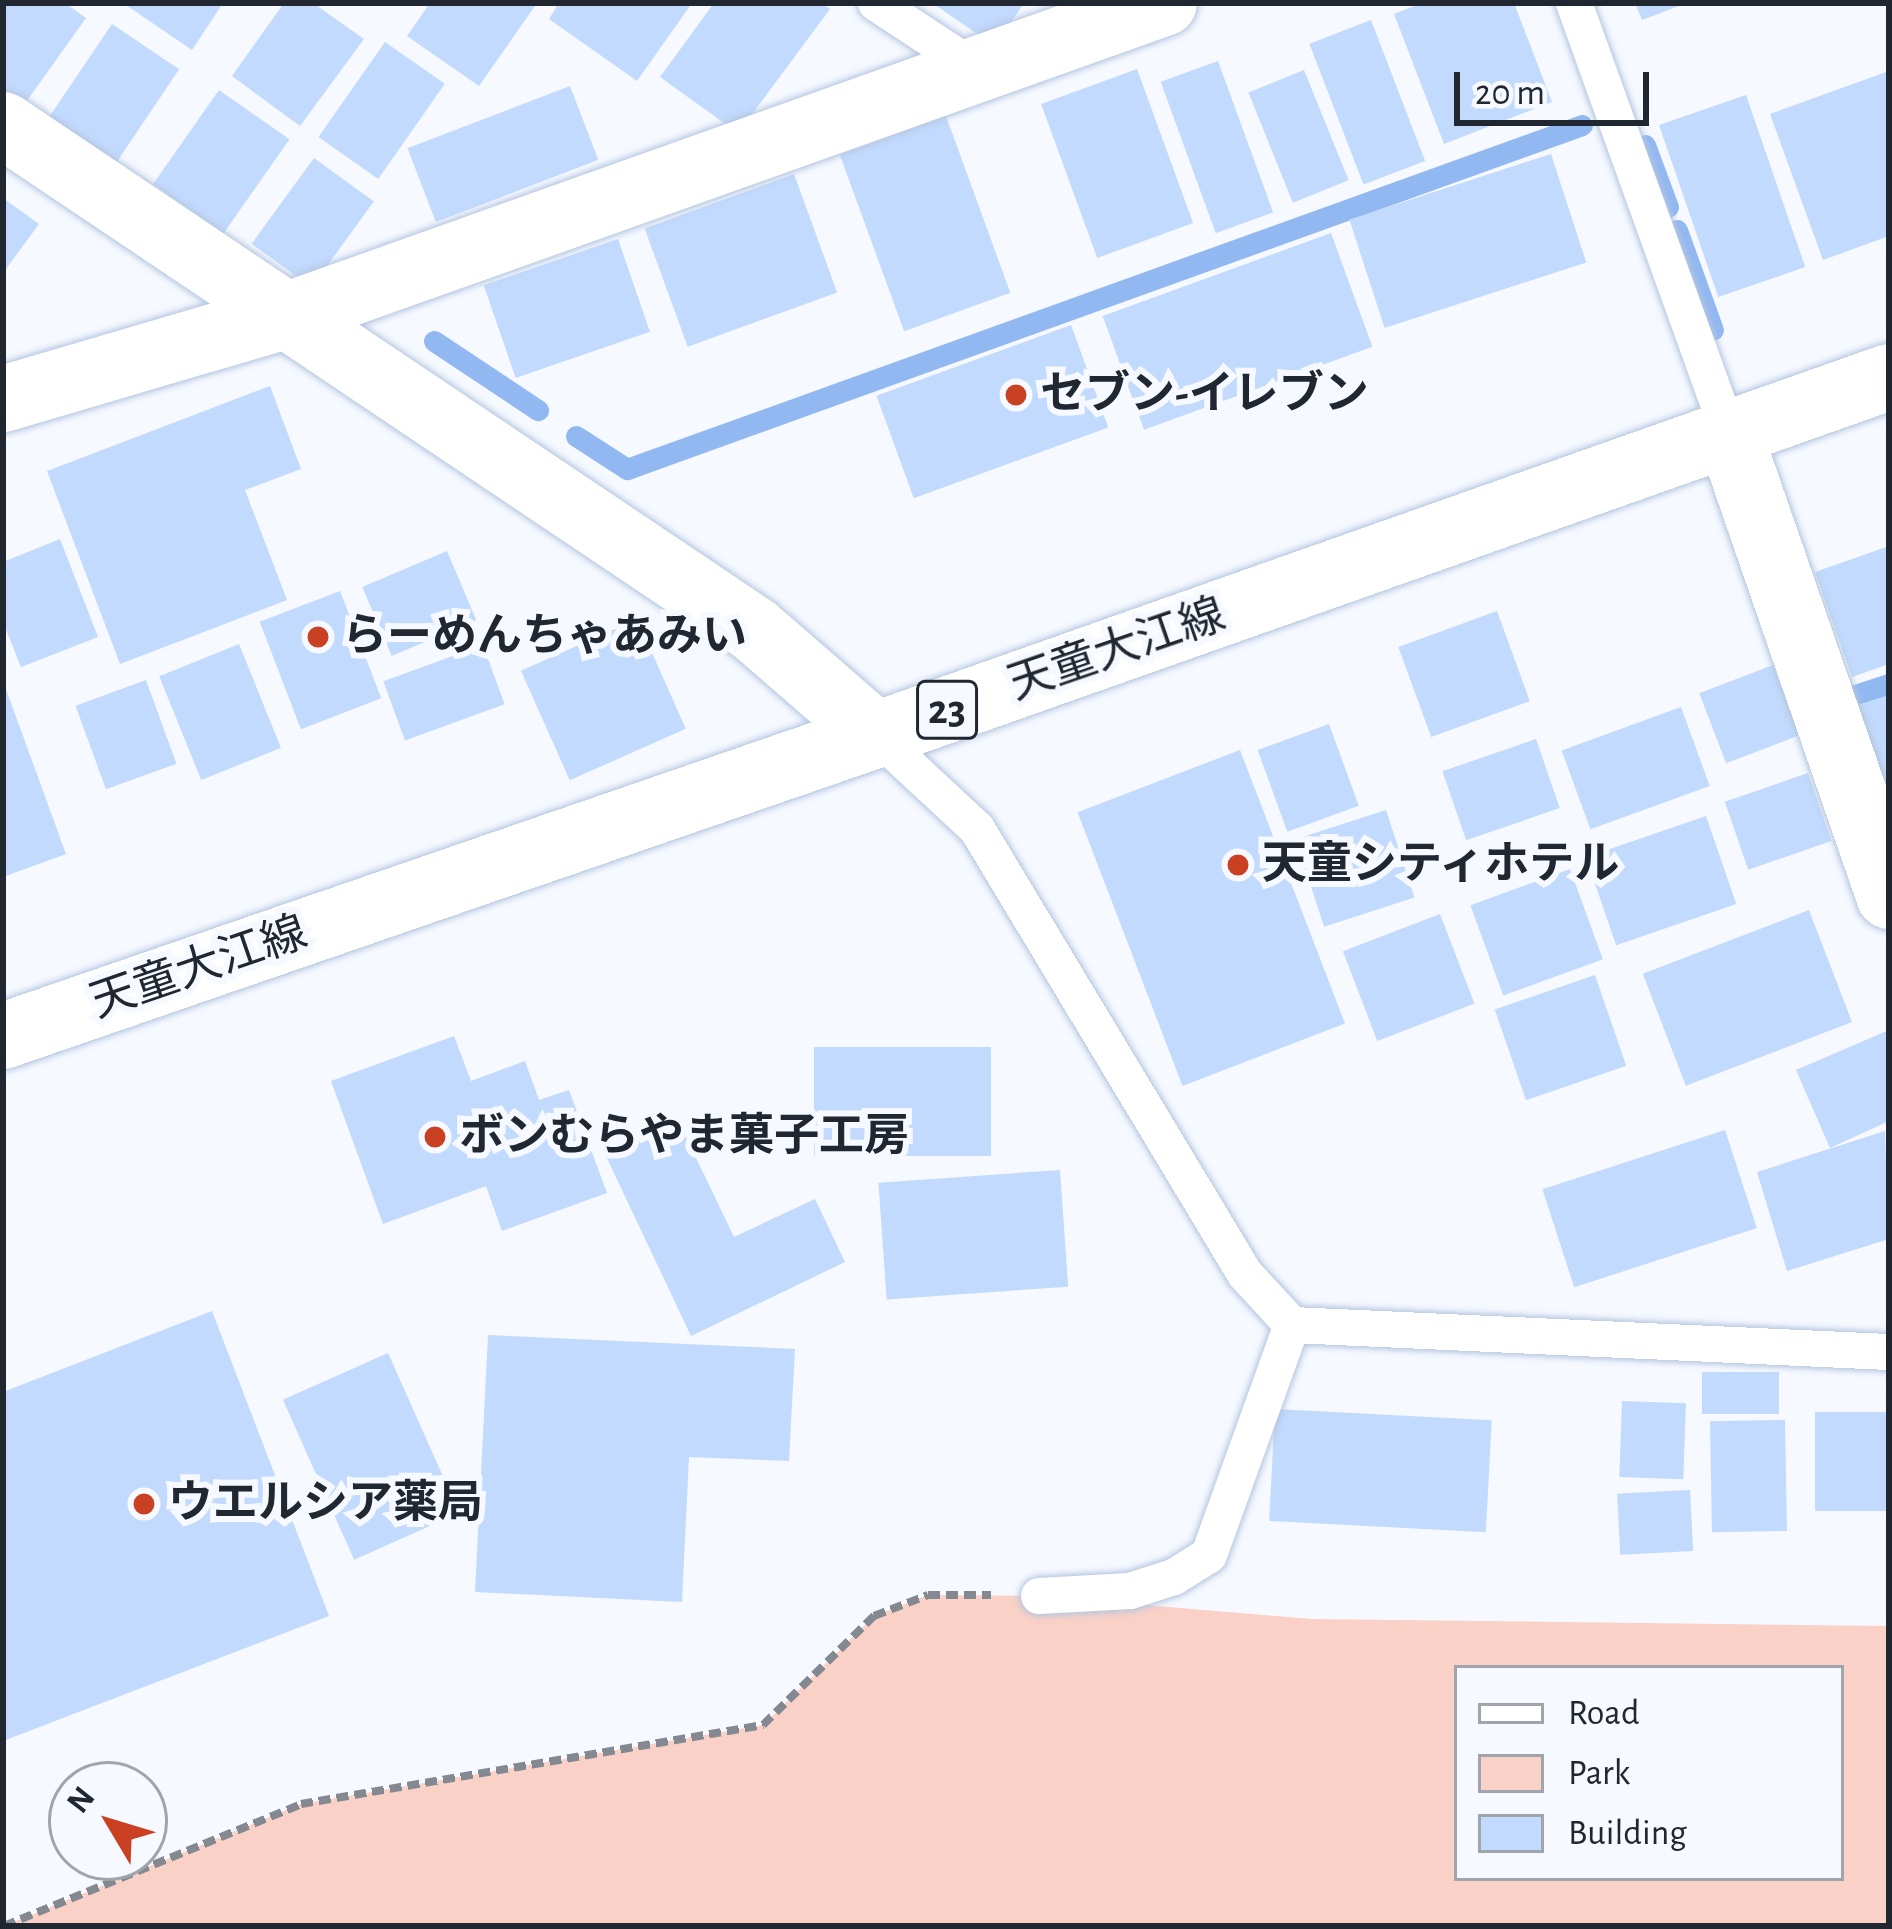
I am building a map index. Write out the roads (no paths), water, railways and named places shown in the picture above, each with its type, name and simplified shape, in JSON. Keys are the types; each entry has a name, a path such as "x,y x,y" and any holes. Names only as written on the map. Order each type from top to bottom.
{"street":[{"path":"3,399 285,316 1164,3"},
{"path":"3,125 755,630 876,735"},
{"name":"天童大江線","path":"3,1036 876,735 1889,377"},
{"path":"1729,433 1887,884"}],"lane":[{"path":"876,3 978,70"},
{"path":"1574,3 1729,433"},
{"path":"876,735 977,829 1245,1274 1292,1325 1889,1352"},
{"path":"1039,1596 1130,1591 1174,1577 1209,1555 1292,1325"}],"waterway":[{"path":"576,436 627,469 1582,125"},
{"path":"1645,145 1668,207"},
{"path":"1677,230 1713,330"},
{"path":"434,341 538,410"},
{"path":"1837,684 1843,699 1889,684"}],"place":[{"name":"セブン-イレブン","path":"1016,395"},
{"name":"らーめんちゃあみい","path":"318,637"},
{"name":"天童シティホテル","path":"1238,865"},
{"name":"ボンむらやま菓子工房","path":"435,1137"},
{"name":"ウエルシア薬局","path":"144,1504"}]}
